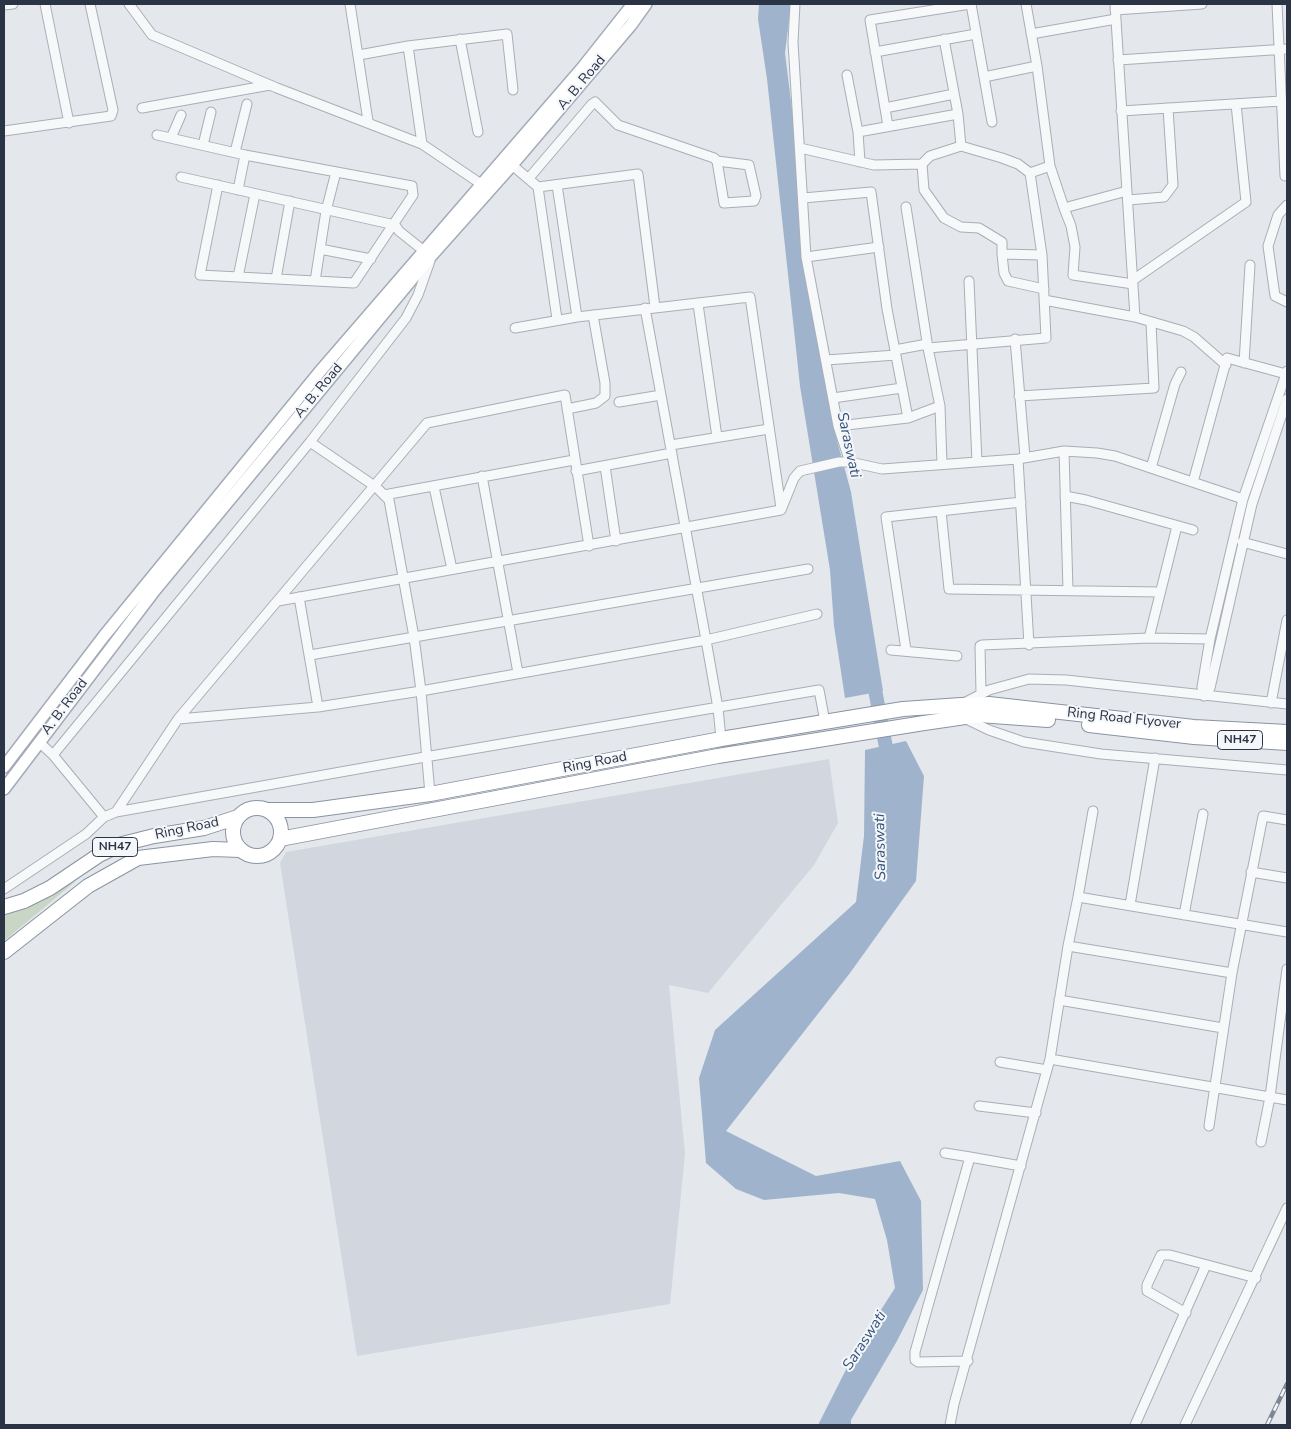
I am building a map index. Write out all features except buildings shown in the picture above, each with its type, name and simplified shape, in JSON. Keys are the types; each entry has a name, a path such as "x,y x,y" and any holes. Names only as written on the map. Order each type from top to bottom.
{"highway":[{"name":"Ring Road Flyover","path":"922,708 989,704 1287,743"},
{"name":"Ring Road","path":"267,810 312,810 430,794 721,739 922,708"},
{"name":"Ring Road Flyover","path":"280,839 718,756 979,715 1194,732 1287,732"},
{"name":"NH47","path":"238,817 251,809 267,810"},
{"path":"238,817 232,834 240,850 249,856 261,856 273,851 280,839 280,826 273,814 267,810"},
{"name":"Ring Road","path":"4,907 24,901 50,888 100,855 122,844 154,836 204,828 238,817"},
{"path":"4,952 88,886 138,858 213,849 240,850"}],"main road":[{"name":"A. B. Road","path":"4,789 156,590 429,253 481,184 583,67 633,4"},
{"name":"A. B. Road","path":"4,768 104,636 219,494 429,253 512,165 631,25 646,4"}],"street":[{"path":"4,5 13,4"},
{"path":"45,4 69,123"},
{"path":"4,131 111,116 113,110 90,4"},
{"path":"129,4 152,34 271,85 368,121 422,144 481,184"},
{"path":"350,4 368,121"},
{"path":"794,4 793,42 806,256 832,398 838,426 850,462"},
{"path":"888,126 870,20 970,4 992,122"},
{"path":"1026,4 1037,66 1050,166 1075,247 1073,275 1133,282 1246,202 1236,104"},
{"path":"1031,34 1115,11 1159,5 1202,4"},
{"path":"1277,4 1283,49 1281,101 1285,176"},
{"path":"1115,11 1135,317"},
{"path":"359,54 507,34 513,90"},
{"path":"875,52 976,34"},
{"path":"460,39 478,132"},
{"path":"944,40 958,114 960,146"},
{"path":"408,46 422,144"},
{"path":"1118,60 1283,49"},
{"path":"984,77 1037,66"},
{"path":"847,75 858,132 860,162"},
{"path":"142,108 271,85"},
{"path":"885,108 954,94"},
{"path":"1121,111 1281,101"},
{"path":"529,178 595,102 618,126 710,156 717,161 749,165 756,196 754,201 726,204 722,202 717,161"},
{"path":"235,152 247,104"},
{"path":"1064,208 1127,196 1164,197 1173,185 1168,108"},
{"path":"202,145 211,112"},
{"path":"858,132 958,114"},
{"path":"171,138 181,115"},
{"path":"157,135 245,155 412,186 413,196 354,283 200,275 218,185"},
{"path":"800,148 860,162 889,166 922,164 930,156 960,146 1018,164 1030,173 1042,255 1046,338 928,346 826,360"},
{"path":"238,190 245,155"},
{"path":"922,164 924,190 944,218 961,227 979,228 1002,242 1004,272 1008,281 1044,289"},
{"path":"512,165 538,187 557,320"},
{"path":"1030,173 1050,166"},
{"path":"315,281 326,210 336,172"},
{"path":"538,187 638,174 655,307"},
{"path":"53,755 310,442 406,318 418,295 429,253 399,231 395,225 181,177"},
{"path":"557,184 577,317"},
{"path":"803,198 871,192 895,352 908,418"},
{"path":"238,277 255,194"},
{"path":"276,279 290,201"},
{"path":"1287,206 1278,214 1268,246 1275,296 1287,302"},
{"path":"906,207 928,346 940,406 942,464"},
{"path":"806,256 878,247"},
{"path":"320,249 371,259"},
{"path":"1002,254 1042,255"},
{"path":"1244,363 1250,265"},
{"path":"969,281 978,462"},
{"path":"515,328 557,320 645,308 750,298 782,510"},
{"path":"1044,300 1135,317 1189,334 1226,365"},
{"path":"698,304 717,437"},
{"path":"645,308 718,708 721,739"},
{"path":"567,409 596,403 605,396 603,368 593,315"},
{"path":"1019,396 1154,388 1151,323"},
{"path":"1015,339 1022,458 1021,502 1029,645"},
{"path":"1193,482 1228,358 1287,372 1243,499 1210,639 1202,687 1204,696"},
{"path":"1151,468 1175,384 1181,372"},
{"path":"832,398 902,388"},
{"path":"116,812 178,719 376,487 427,423 565,395 589,546"},
{"path":"619,402 661,395"},
{"path":"1204,696 1210,688 1252,504 1287,399"},
{"path":"838,426 908,418 940,406"},
{"path":"576,471 605,466 717,437 769,429"},
{"path":"310,442 376,487 389,500 422,691 425,756 430,794"},
{"path":"782,510 794,478 807,469 839,462 850,462 882,469 1022,458 1064,451 1115,456 1243,499"},
{"path":"1064,451 1068,590"},
{"path":"384,495 434,488 482,476 574,460"},
{"path":"605,466 616,541"},
{"path":"482,476 518,673"},
{"path":"434,488 452,569"},
{"path":"1065,496 1086,500 1193,530"},
{"path":"906,650 886,517 1021,502"},
{"path":"278,600 402,577 497,563 782,510"},
{"path":"941,511 949,589 1160,592"},
{"path":"1149,638 1177,526"},
{"path":"1242,542 1287,554"},
{"path":"310,654 808,569"},
{"path":"300,597 318,707"},
{"path":"178,719 318,707 422,691 706,640 817,614"},
{"path":"1271,703 1284,645 1287,620"},
{"path":"982,694 980,646 1149,638 1210,639"},
{"path":"891,650 957,656"},
{"path":"1287,704 1066,680 1029,679 982,694 961,705 962,719 1024,742 1101,754 1287,770"},
{"path":"4,889 86,834 104,817 116,812 425,756 819,690 825,722"},
{"path":"39,742 53,755 104,817"},
{"path":"1130,905 1155,758"},
{"path":"950,1425 954,1404 968,1361 1050,1059 1068,946 1093,811"},
{"path":"1184,915 1203,814"},
{"path":"1209,1126 1232,973 1263,816 1287,820"},
{"path":"1251,872 1287,878"},
{"path":"1078,897 1287,932"},
{"path":"1068,946 1232,973"},
{"path":"1261,1142 1283,1029 1287,969"},
{"path":"1059,1000 1223,1028"},
{"path":"1050,1059 1287,1100"},
{"path":"1000,1062 1047,1070"},
{"path":"979,1106 1036,1113"},
{"path":"945,1152 1021,1166"},
{"path":"968,1361 918,1362 914,1356 970,1157"},
{"path":"1185,1425 1256,1278 1287,1208"},
{"path":"1186,1313 1149,1293 1148,1285 1161,1255 1165,1254 1256,1278"},
{"path":"1135,1425 1206,1265"}],"shaded area":[{"path":"829,759 838,823 814,865 708,993 669,985 685,1154 670,1304 357,1356 280,863 286,852"}],"green space":[{"path":"76,881 4,941 4,915"}],"water":[{"path":"759,4 791,4 785,53 824,369 835,433 851,492 883,691 845,698 834,626 830,570 800,386 767,79 758,19"},
{"path":"906,741 924,776 916,881 850,973 726,1131 816,1176 900,1161 921,1201 923,1290 897,1341 851,1420 851,1425 818,1425 859,1344 895,1288 887,1240 875,1199 839,1193 764,1200 736,1189 706,1163 699,1078 715,1030 856,902 864,836 865,750"}],"waterway":[{"name":"Saraswati","path":"872,674 889,763"}],"railway":[{"path":"1267,1425 1287,1384"}]}
